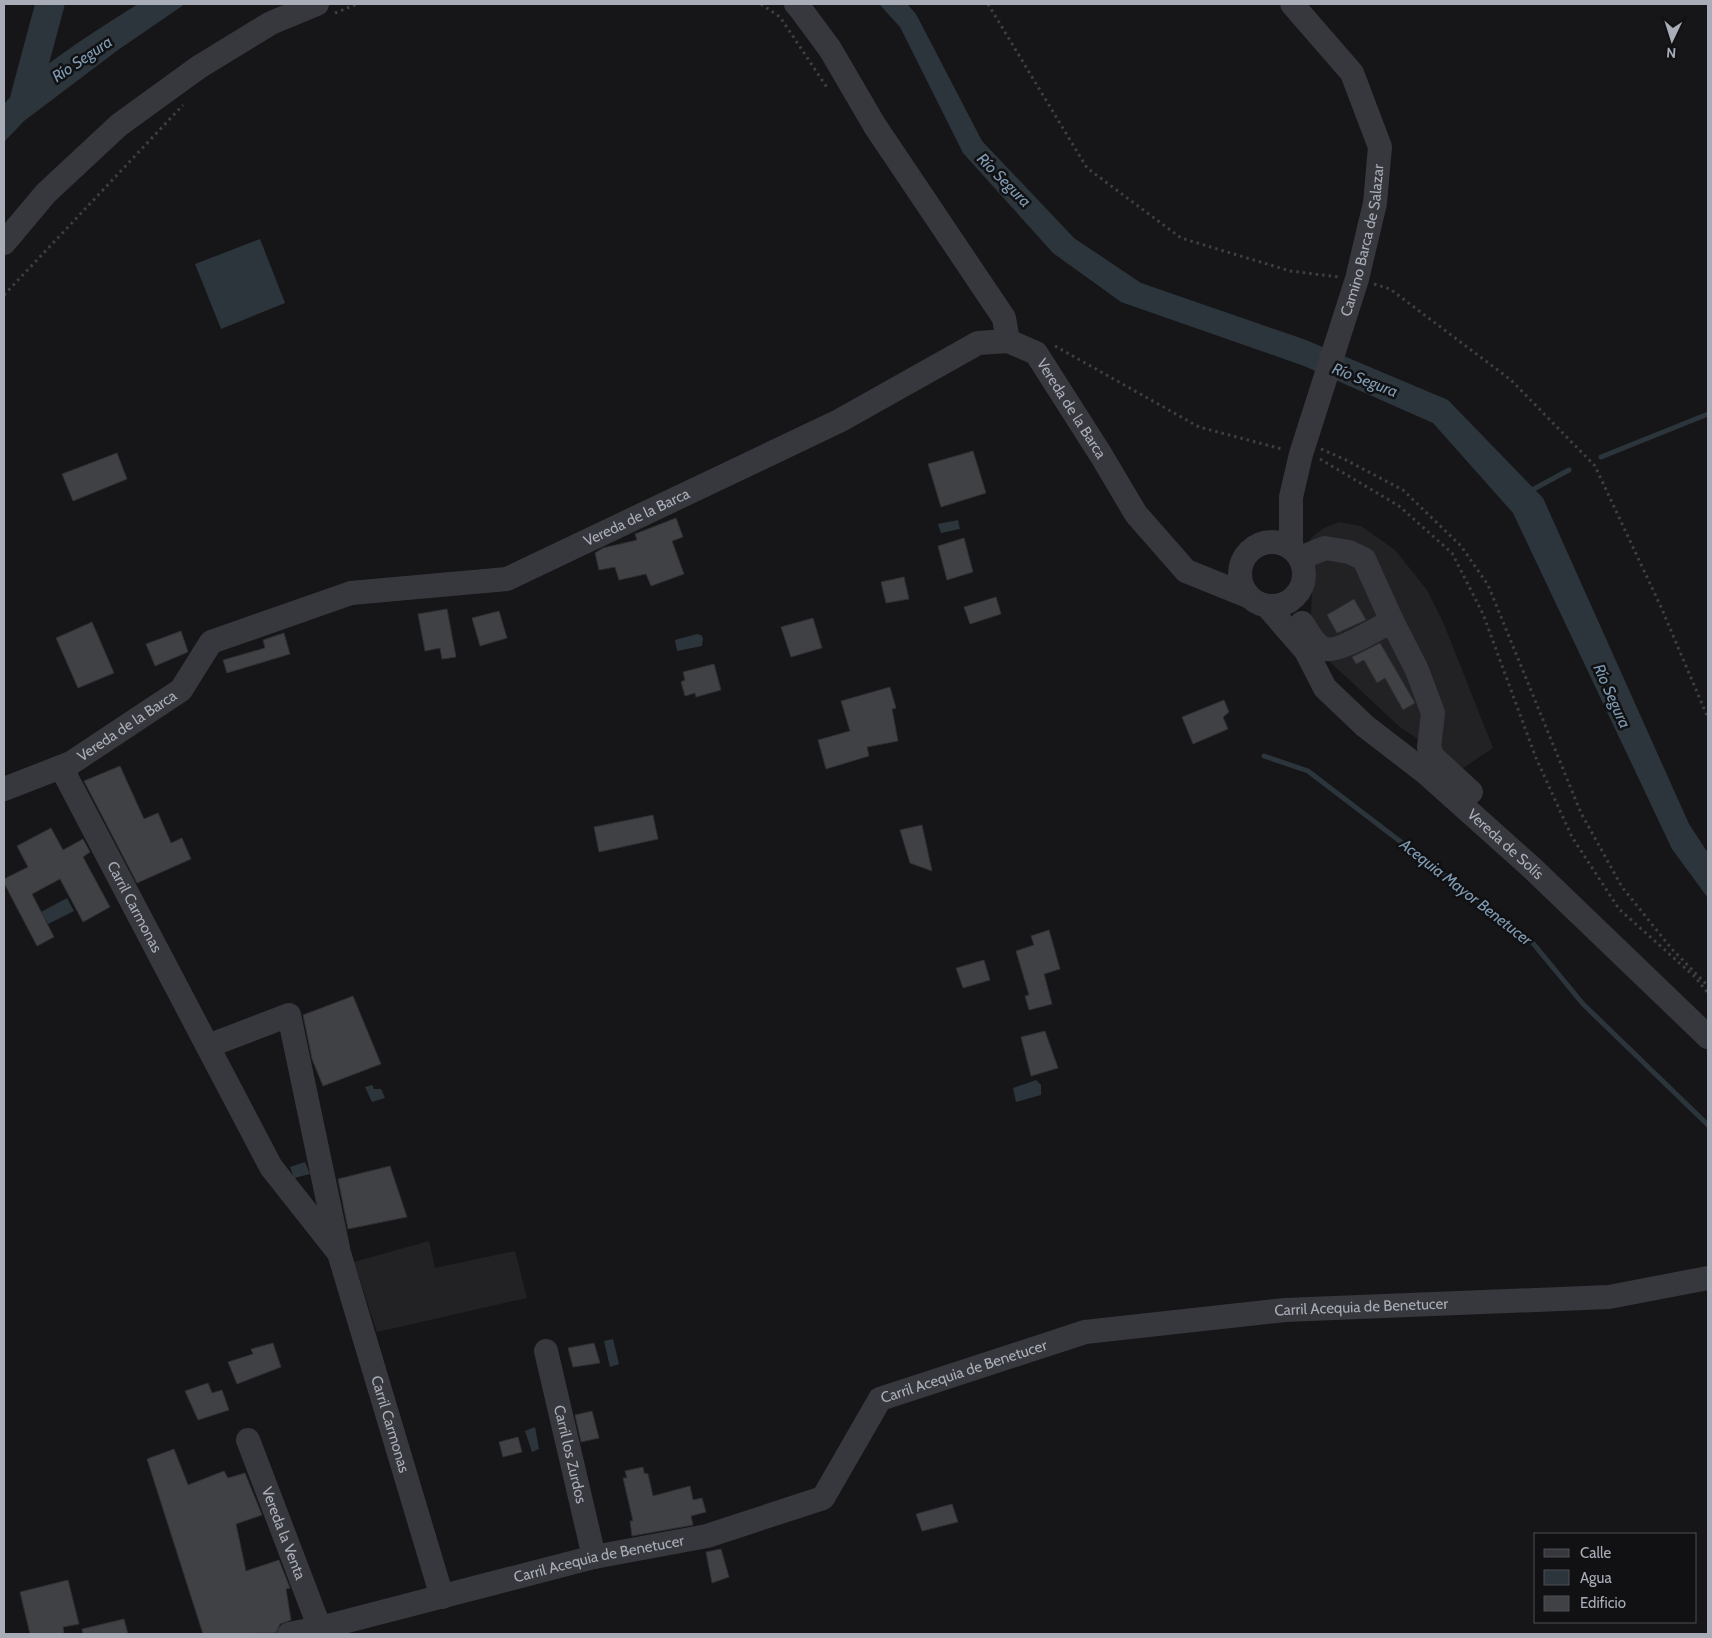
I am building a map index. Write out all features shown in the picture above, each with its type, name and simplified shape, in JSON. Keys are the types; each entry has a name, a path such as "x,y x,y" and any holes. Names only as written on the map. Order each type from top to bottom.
{"street":[{"path":"796,4 830,48 875,126 1004,318 1008,341"},
{"name":"Camino Barca de Salazar","path":"1262,544 1291,497 1303,448 1357,279 1375,203 1380,147 1352,73 1292,4"},
{"path":"4,243 46,193 119,125 199,67 271,23 324,9"},
{"name":"Vereda de la Barca","path":"4,788 71,763 181,690 211,642 351,593 507,579 839,421 978,343 1008,341 1036,353 1136,514 1186,571"},
{"name":"Camino Barca de Salazar","path":"1291,497 1296,554"},
{"path":"1186,571 1258,601 1278,606 1288,602 1296,595 1302,587 1304,578 1304,569 1296,554 1282,543 1262,544 1252,549 1245,556 1240,576 1243,587 1258,601"},
{"path":"1296,554 1310,554 1325,548 1349,552 1364,560 1417,670 1433,713 1429,747 1432,757 1486,806 1531,867"},
{"path":"1186,571 1241,566"},
{"name":"Vereda de Solís","path":"1296,595 1306,651"},
{"name":"Vereda de Solís","path":"1258,601 1306,651 1325,688 1365,726 1426,774 1531,867 1708,1037"},
{"path":"1301,621 1315,643 1324,649 1336,649 1392,621"},
{"name":"Carril Carmonas","path":"61,767 271,1167 339,1253"},
{"name":"Carril Carmonas","path":"208,1046 289,1015 339,1253 442,1596"},
{"name":"Carril Acequia de Benetucer","path":"289,1634 321,1631 442,1596 594,1557 707,1536 823,1498 880,1399 1085,1332 1285,1310 1609,1297 1708,1278"},
{"name":"Carril los Zurdos","path":"546,1351 594,1557"},
{"name":"Vereda la Venta","path":"248,1440 321,1631"}],"path":[{"path":"324,9 357,4"},
{"path":"761,4 780,17 829,89"},
{"path":"988,4 1087,168 1181,238 1290,271 1357,279 1390,289 1511,380 1596,466 1661,606 1708,718"},
{"path":"4,295 183,105"},
{"path":"1046,341 1199,427 1303,448 1344,459 1402,490 1461,546 1488,586 1581,813 1622,887 1671,948 1708,986"},
{"path":"1303,448 1399,506 1452,553 1483,614 1536,758 1572,837 1619,909 1695,977 1708,993"}],"shaded area":[{"path":"1339,522 1361,526 1395,550 1427,590 1443,622 1493,748 1463,768 1401,728 1329,661 1311,615 1313,565 1307,544 1313,536 1324,528"},
{"path":"429,1241 435,1268 515,1251 527,1298 377,1332 354,1262"}],"water":[{"name":"Río Segura","path":"138,4 185,4 118,50 24,121 4,142 4,104 50,63"},
{"name":"Río Segura","path":"879,4 907,4 916,14 982,141 1074,238 1141,283 1306,340 1448,400 1543,498 1689,824 1708,853 1708,898 1672,849 1513,513 1433,423 1304,366 1121,302 1053,253 963,153 900,27"},
{"path":"260,239 285,303 221,329 195,264"},
{"path":"958,520 960,529 941,533 938,524"},
{"path":"697,634 703,638 702,646 677,651 675,640"},
{"path":"67,898 74,911 48,924 41,912"},
{"path":"1036,1080 1041,1085 1041,1095 1016,1102 1013,1088"},
{"path":"372,1085 374,1089 381,1089 385,1098 372,1102 365,1087"},
{"path":"305,1162 310,1174 294,1178 290,1167"},
{"path":"613,1339 619,1364 610,1367 604,1341"},
{"path":"535,1427 539,1449 532,1452 525,1431"}],"building":[{"path":"973,451 986,493 941,507 928,464"},
{"path":"117,453 127,479 73,501 62,474"},
{"path":"676,518 683,537 672,541 684,574 651,586 646,574 619,580 615,567 599,570 595,553 603,548 637,540 635,534"},
{"path":"964,538 973,572 947,580 938,546"},
{"path":"904,577 909,599 886,603 881,582"},
{"path":"996,597 1001,614 970,624 964,607"},
{"path":"1354,599 1366,620 1337,633 1327,615"},
{"path":"447,609 456,657 442,659 440,648 425,651 418,614"},
{"path":"499,611 507,638 480,646 472,618"},
{"path":"813,618 822,648 791,657 781,627"},
{"path":"92,622 114,673 78,688 56,638"},
{"path":"181,631 188,652 155,666 146,644"},
{"path":"284,633 290,654 227,673 223,660 265,648 263,640"},
{"path":"1380,643 1415,703 1403,710 1385,678 1377,683 1364,660 1356,664 1352,657"},
{"path":"714,664 721,690 696,697 695,693 685,696 681,682 685,680 683,672"},
{"path":"890,687 896,708 892,709 898,741 867,747 869,756 826,769 818,740 850,731 841,701"},
{"path":"1224,700 1229,712 1223,717 1228,729 1193,744 1182,717"},
{"path":"120,766 144,819 158,813 171,843 182,838 191,859 137,883 84,781"},
{"path":"653,815 658,839 599,852 594,827"},
{"path":"922,825 932,871 910,863 900,830"},
{"path":"51,828 63,850 83,839 90,852 83,857 110,907 83,922 60,879 32,894 54,937 37,946 4,883 4,879 28,867 17,846"},
{"path":"1049,930 1060,969 1044,974 1052,1004 1029,1010 1025,996 1029,995 1016,951 1034,945 1031,936"},
{"path":"984,960 990,980 963,988 956,968"},
{"path":"353,996 381,1064 323,1086 312,1059 303,1015"},
{"path":"1045,1031 1058,1068 1031,1076 1021,1037"},
{"path":"390,1166 407,1217 348,1229 338,1179"},
{"path":"273,1343 281,1367 237,1384 228,1362 253,1354 251,1349"},
{"path":"594,1343 600,1363 573,1367 568,1348"},
{"path":"208,1383 212,1393 222,1390 229,1410 198,1420 185,1391"},
{"path":"592,1411 599,1438 581,1442 575,1415"},
{"path":"518,1437 522,1452 503,1457 499,1442"},
{"path":"174,1449 188,1485 224,1471 228,1478 245,1473 262,1515 236,1524 246,1571 279,1560 290,1588 286,1589 291,1620 280,1624 276,1633 203,1634 147,1459"},
{"path":"643,1467 644,1473 648,1474 653,1496 690,1486 693,1500 702,1498 706,1512 691,1516 693,1525 632,1536 630,1521 633,1521 623,1478 627,1478 625,1471"},
{"path":"952,1504 958,1522 922,1531 916,1514"},
{"path":"721,1549 729,1577 712,1583 706,1552"},
{"path":"68,1580 79,1624 63,1627 64,1634 30,1634 20,1592"},
{"path":"124,1619 128,1634 83,1634 82,1629"}],"waterway":[{"path":"25,97 50,4"},
{"path":"1601,457 1708,414"},
{"path":"1530,491 1569,470"},
{"name":"Acequia Mayor Benetucer","path":"1264,756 1308,771 1532,942 1583,1004 1708,1125"}]}
